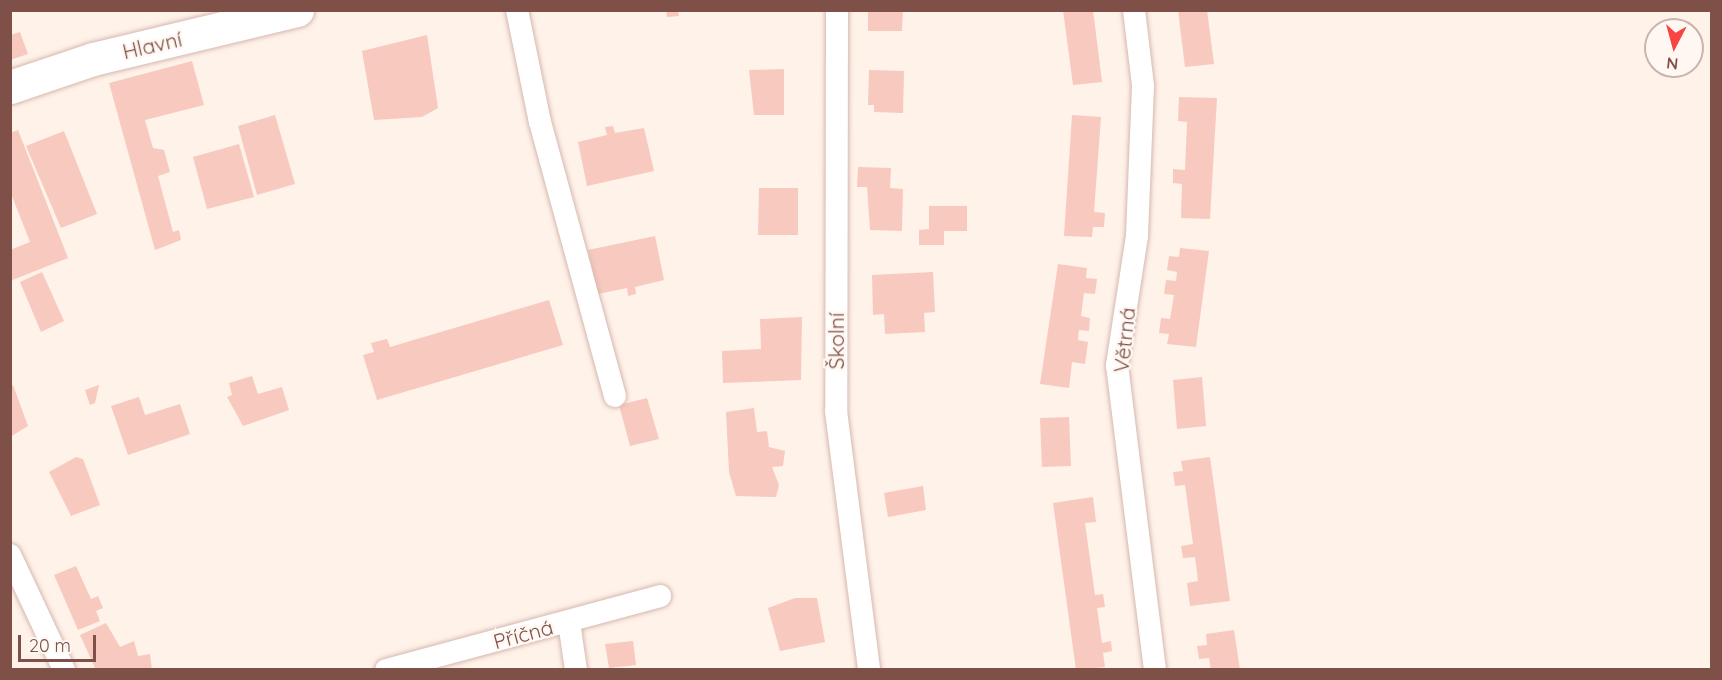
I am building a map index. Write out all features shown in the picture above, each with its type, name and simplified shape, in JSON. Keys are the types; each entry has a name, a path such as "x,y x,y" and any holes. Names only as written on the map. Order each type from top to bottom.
{"street":[{"name":"Hlavní","path":"10,87 93,59 297,10"},
{"path":"517,10 542,133 615,396"},
{"name":"Školní","path":"837,10 836,411 869,669"},
{"name":"Větrná","path":"1134,10 1143,86 1137,236 1117,364 1155,669"},
{"path":"10,555 64,669"},
{"name":"Příčná","path":"386,669 660,596"},
{"path":"568,622 576,669"}],"building":[{"path":"666,10 678,10 679,16 667,17"},
{"path":"868,10 903,10 902,31 868,31"},
{"path":"1063,10 1093,10 1102,82 1073,85"},
{"path":"1178,10 1207,10 1214,64 1185,67"},
{"path":"20,32 28,54 10,60 10,35"},
{"path":"427,35 438,108 422,117 374,120 362,51"},
{"path":"192,61 204,105 145,120 153,148 164,150 170,172 158,176 173,232 179,230 181,240 155,250 109,83"},
{"path":"784,69 784,115 754,115 749,70"},
{"path":"869,70 904,71 903,113 874,112 874,105 868,105"},
{"path":"1179,97 1217,98 1210,219 1181,218 1182,184 1173,183 1173,169 1185,170 1187,122 1178,121"},
{"path":"275,115 295,184 257,195 238,126"},
{"path":"1072,115 1101,117 1094,212 1105,213 1104,227 1093,227 1092,237 1064,236"},
{"path":"613,126 615,133 644,128 654,171 587,186 578,142 607,135 605,127"},
{"path":"18,130 68,258 10,281 10,250 30,242 10,191 10,133"},
{"path":"64,131 97,214 61,228 26,146"},
{"path":"239,144 254,197 207,209 193,157"},
{"path":"858,167 891,168 890,188 903,189 902,231 870,230 867,187 857,187"},
{"path":"759,188 798,188 798,235 758,235"},
{"path":"929,206 967,206 967,231 944,231 944,245 919,245 919,230 929,229"},
{"path":"655,236 664,280 635,287 636,294 628,296 627,288 598,294 588,250"},
{"path":"1180,248 1209,251 1196,347 1167,344 1169,334 1159,333 1161,318 1170,319 1174,295 1164,294 1166,280 1176,281 1177,272 1167,270 1169,256 1179,257"},
{"path":"1058,264 1087,268 1086,278 1097,279 1095,294 1084,293 1081,316 1090,318 1089,331 1079,330 1078,340 1088,342 1085,364 1072,362 1069,388 1040,384"},
{"path":"42,272 64,321 41,332 20,282"},
{"path":"933,272 935,312 924,313 925,332 885,334 884,314 873,315 872,275"},
{"path":"549,300 563,345 377,400 363,355 374,352 371,343 387,339 390,347"},
{"path":"802,317 801,380 723,383 722,351 761,349 760,319"},
{"path":"252,376 258,394 282,387 289,410 243,426 227,397 232,395 229,383"},
{"path":"1202,377 1206,426 1177,429 1173,380"},
{"path":"13,385 28,426 10,437 10,386"},
{"path":"99,385 95,403 90,405 85,390"},
{"path":"139,397 145,415 180,404 190,434 128,455 111,406"},
{"path":"647,398 659,439 630,446 619,405"},
{"path":"754,408 757,432 767,431 769,447 785,451 783,466 772,467 779,485 776,497 736,496 729,472 726,412"},
{"path":"1069,417 1071,466 1042,467 1040,418"},
{"path":"76,457 83,459 100,505 71,516 49,472"},
{"path":"1210,457 1230,601 1190,606 1187,583 1198,581 1195,557 1183,558 1181,546 1193,544 1185,485 1175,486 1173,472 1183,471 1181,461"},
{"path":"923,486 926,510 888,517 884,493"},
{"path":"1093,497 1096,522 1085,523 1095,595 1103,594 1105,607 1097,608 1102,643 1111,641 1112,651 1103,653 1105,667 1076,670 1053,503"},
{"path":"76,566 91,599 98,596 103,608 96,611 100,621 78,630 54,575"},
{"path":"795,598 817,598 825,642 780,651 768,608"},
{"path":"106,623 120,647 134,641 138,656 150,654 152,670 96,670 80,635"},
{"path":"1234,630 1240,670 1211,670 1209,658 1199,659 1197,646 1207,645 1206,634"},
{"path":"633,641 636,665 609,668 605,644"}]}
